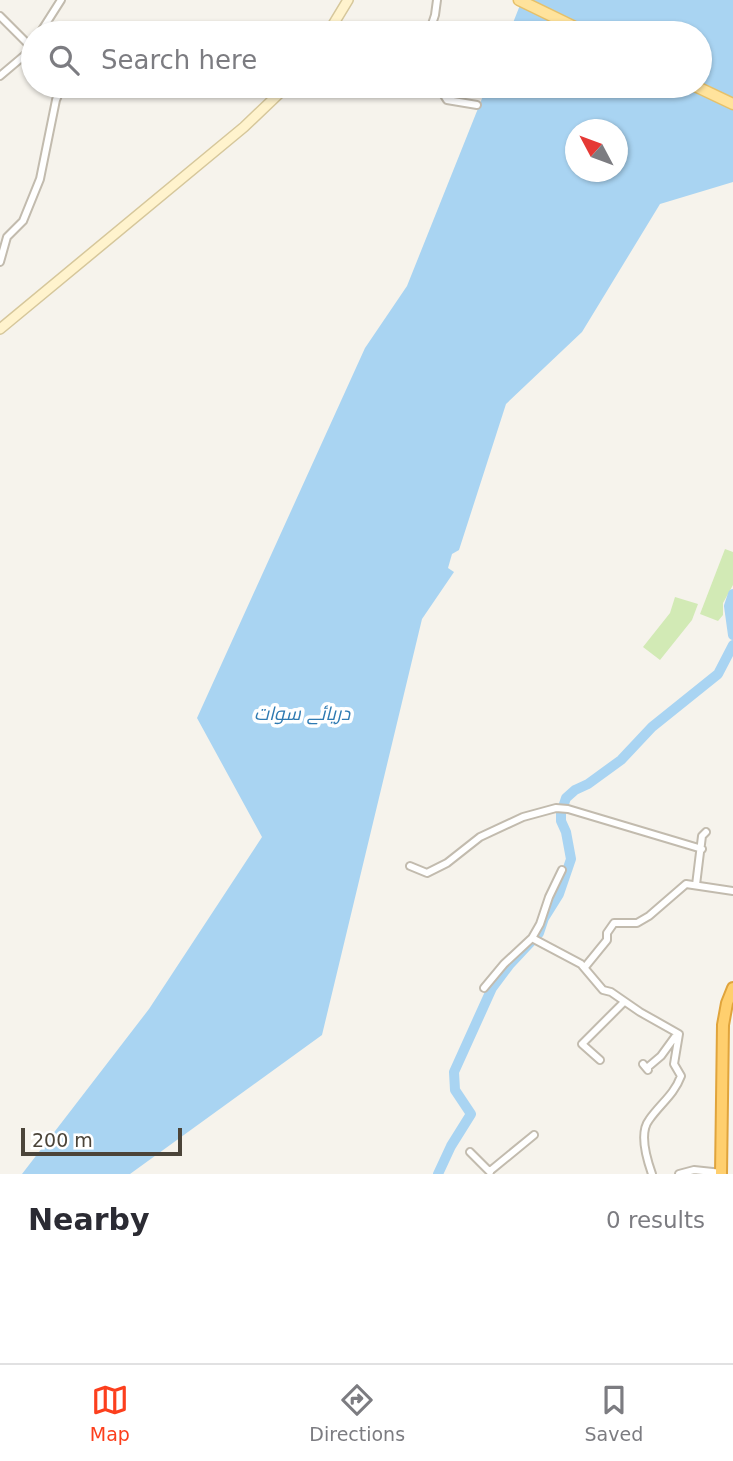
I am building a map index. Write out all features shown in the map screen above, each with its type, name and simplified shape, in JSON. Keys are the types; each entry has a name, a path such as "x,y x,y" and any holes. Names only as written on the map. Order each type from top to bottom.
{"highway":[{"path":"722,1174 727,1003 733,988"}],"main road":[{"path":"335,21 348,0"},
{"path":"519,0 562,21"},
{"path":"712,94 733,104"},
{"path":"0,330 244,127 274,98"}],"street":[{"path":"48,21 61,0"},
{"path":"434,21 437,0"},
{"path":"0,16 21,36"},
{"path":"0,76 21,59"},
{"path":"0,262 7,237 23,221 40,179 57,98"},
{"path":"446,98 477,105"},
{"path":"410,866 427,873 447,863 480,837 523,817 556,808 568,809 702,849"},
{"path":"696,886 702,836 706,832"},
{"path":"484,988 504,964 532,938 562,870"},
{"path":"585,967 607,940 607,933 614,923 637,923 686,884 733,891"},
{"path":"532,938 585,967 603,990 611,992 679,1034 674,1064 681,1076 676,1089 647,1122 645,1142 652,1174"},
{"path":"600,1060 582,1044 624,1002"},
{"path":"643,1064 648,1070 677,1034"},
{"path":"470,1152 491,1173 534,1135"},
{"path":"679,1174 694,1170 722,1174"}],"green space":[{"path":"725,549 733,552 733,585 723,603 723,615 718,621 700,614"},
{"path":"675,597 698,604 692,620 660,660 643,647 670,613"}],"water":[{"name":"دریائے سوات","path":"522,0 733,0 733,182 660,204 582,332 506,404 459,550 452,554 448,568 454,572 422,619 322,1035 130,1174 22,1174 149,1009 262,837 197,718 365,348 407,286 482,98 712,98 712,21 514,21"}],"waterway":[{"path":"733,594 729,606 733,635"},
{"path":"438,1174 451,1146 471,1114 455,1090 454,1072 492,988 539,933 544,918 559,894 571,859 561,821 566,798 621,760 652,727 718,674 733,645"}]}
